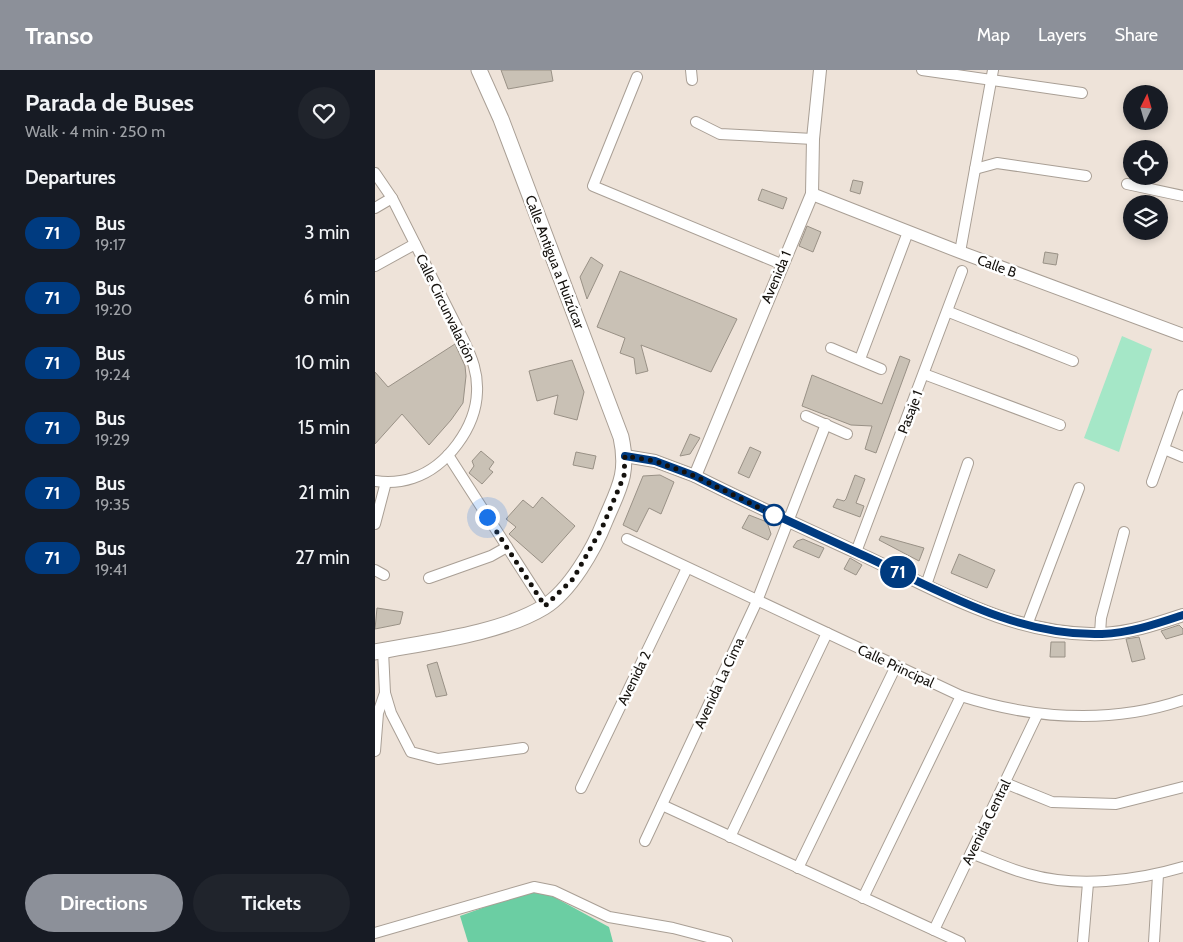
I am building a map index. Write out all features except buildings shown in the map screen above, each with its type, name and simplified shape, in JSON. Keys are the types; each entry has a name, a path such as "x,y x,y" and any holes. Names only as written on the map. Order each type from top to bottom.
{"main road":[{"name":"Calle Antigua a Huizúcar","path":"479,70 525,180 621,437 625,456"},
{"path":"379,651 493,628 545,606 573,579 602,528 624,476 625,456"}],"street":[{"name":"Avenida 1","path":"695,476 781,264 812,194 813,139 820,70"},
{"path":"922,70 993,75 1083,93"},
{"path":"960,252 993,75"},
{"path":"637,77 593,186 781,264"},
{"path":"697,122 720,134 813,139"},
{"path":"975,169 997,163 1086,176"},
{"name":"Calle Circunvalación","path":"375,174 392,198 474,362 477,392 474,415 467,430 447,455 415,478 380,482"},
{"path":"1132,185 1183,196"},
{"name":"Calle B","path":"812,194 960,252 1183,335"},
{"path":"375,208 392,198"},
{"path":"860,359 908,232"},
{"path":"375,266 415,244"},
{"name":"Pasaje 1","path":"857,552 963,271"},
{"path":"949,312 1073,361"},
{"path":"831,348 881,369"},
{"path":"924,374 1060,425"},
{"path":"1152,482 1183,395"},
{"path":"806,416 847,434"},
{"name":"Avenida La Cima","path":"645,841 757,601 826,424"},
{"path":"1164,450 1183,457"},
{"path":"447,455 545,606"},
{"path":"625,456 655,461 695,476 926,586 986,611 1027,625 1046,630 1101,634 1133,630 1183,615"},
{"path":"926,586 968,463"},
{"path":"375,524 380,482"},
{"path":"1027,625 1079,488"},
{"path":"1101,634 1101,618 1124,532"},
{"name":"Calle Principal","path":"627,539 961,696 1002,709 1037,715 1097,716 1159,708 1183,700"},
{"path":"429,578 507,548"},
{"name":"Avenida 2","path":"581,788 687,568"},
{"path":"730,837 827,633"},
{"path":"379,651 385,693 391,713 411,752 438,759 523,748"},
{"path":"798,868 896,666"},
{"path":"375,751 378,713 385,693"},
{"path":"863,898 961,696"},
{"name":"Avenida Central","path":"934,930 1037,715"},
{"path":"1005,782 1052,802 1116,804 1183,787"},
{"path":"662,805 960,942"},
{"path":"971,853 1029,875 1088,883 1158,875 1183,867"},
{"path":"1154,942 1158,875"},
{"path":"1083,942 1088,883"},
{"path":"375,933 534,887 554,891 609,917 673,928 727,942"}],"green space":[{"path":"1122,336 1152,349 1119,452 1084,438"},
{"path":"532,890 554,897 609,927 613,942 468,942 460,916"}],"bus line":[{"name":"71","path":"625,456 655,461 695,476 945,594 1027,625 1046,630 1101,634 1117,633 1150,626 1183,615"}],"route":[{"path":"487,517 545,606 573,579 602,528 624,476 625,456 655,461 695,476 774,515"}]}
